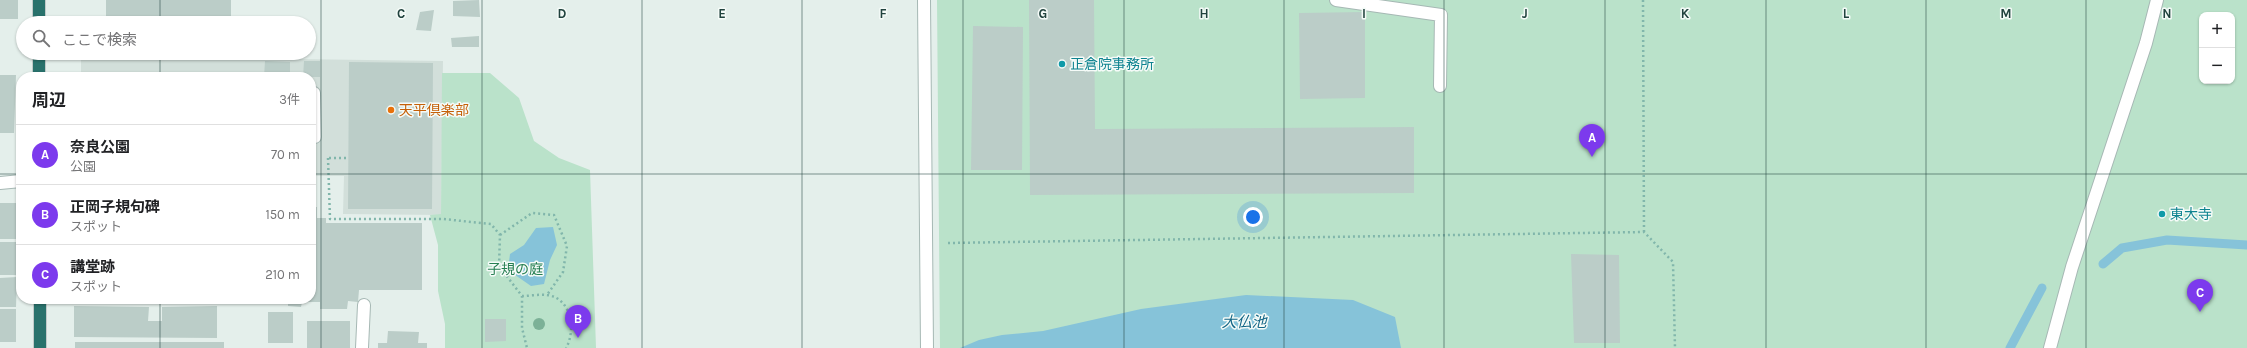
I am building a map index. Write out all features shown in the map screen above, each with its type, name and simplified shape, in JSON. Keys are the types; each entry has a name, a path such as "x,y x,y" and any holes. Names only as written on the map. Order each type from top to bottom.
{"highway":[{"path":"39,0 39,16"},
{"path":"39,60 39,72"},
{"path":"40,304 40,348"}],"street":[{"path":"924,0 926,348"},
{"path":"1336,0 1441,15 1440,86"},
{"path":"2050,348 2072,267 2146,43 2158,0"},
{"path":"0,183 16,181"},
{"path":"362,348 364,305"}],"path":[{"path":"1643,0 1644,232 1673,262 1675,348"},
{"path":"349,158 328,158 330,219 443,219 491,224 500,235 498,266 522,296 522,328 527,348"},
{"path":"500,235 532,212 554,215 567,246 563,272 547,295"},
{"path":"925,243 1644,232"},
{"path":"522,296 547,295 556,298 567,308 572,324 570,341 566,348"}],"shaded area":[{"path":"316,59 443,61 441,215 343,214 344,176 316,176 316,72 81,72 81,60"}],"green space":[{"path":"937,0 2247,0 2247,348 940,348"},
{"name":"子規の庭","path":"442,73 490,73 519,98 534,141 559,158 590,170 596,348 445,348 445,324 438,291 438,245 430,215 441,214"}],"water":[{"path":"553,227 557,245 550,260 544,284 531,286 508,270 510,254 524,245 536,228"},
{"name":"大仏池","path":"1246,295 1353,300 1395,317 1401,348 960,348 979,340 1002,335 1043,331 1141,309"}],"building":[{"path":"0,0 18,0 18,16 16,16 16,19 0,19"},
{"path":"106,0 231,0 231,16 106,16"},
{"path":"479,0 480,17 453,16 453,1"},
{"name":"正倉院事務所","path":"1029,0 1094,0 1095,129 1414,127 1414,193 1030,195"},
{"path":"434,10 431,31 416,30 420,12"},
{"path":"1365,12 1365,98 1300,99 1299,13"},
{"path":"973,26 1023,27 1022,170 971,170"},
{"path":"479,36 479,47 452,47 451,38"},
{"path":"265,61 290,62 290,72 264,72"},
{"path":"304,61 320,61 320,77 316,77 316,72 303,72"},
{"name":"天平倶楽部","path":"349,62 433,63 432,209 348,209"},
{"path":"0,75 16,75 14,133 0,133"},
{"path":"0,203 16,203 16,239 0,239"},
{"path":"316,207 317,218 326,218 326,223 422,223 422,290 359,290 358,302 348,301 347,309 320,309 320,302 316,302"},
{"path":"0,242 16,242 16,275 0,275"},
{"path":"1571,254 1619,255 1620,343 1574,343"},
{"path":"16,277 16,307 0,307 0,278"},
{"path":"288,304 302,304 301,307 288,306"},
{"path":"74,306 149,307 148,321 162,321 162,307 217,306 217,338 74,337"},
{"path":"0,309 16,309 16,342 0,342"},
{"path":"268,312 293,312 293,343 268,343"},
{"path":"485,319 506,319 506,341 485,342"},
{"path":"307,321 350,321 350,348 307,348"},
{"path":"388,331 419,332 418,343 427,343 427,348 378,348 378,343 387,343"},
{"path":"75,342 224,342 224,348 75,348"}],"waterway":[{"path":"2103,264 2122,248 2167,240 2247,245"},
{"path":"2010,348 2042,288"}],"place":[{"name":"正倉院事務所","path":"1062,64"},
{"name":"天平倶楽部","path":"391,110"},
{"name":"奈良公園","path":"1592,157"},
{"name":"東大寺","path":"2162,214"},
{"name":"講堂跡","path":"2200,312"},
{"name":"正岡子規句碑","path":"578,338"}]}
